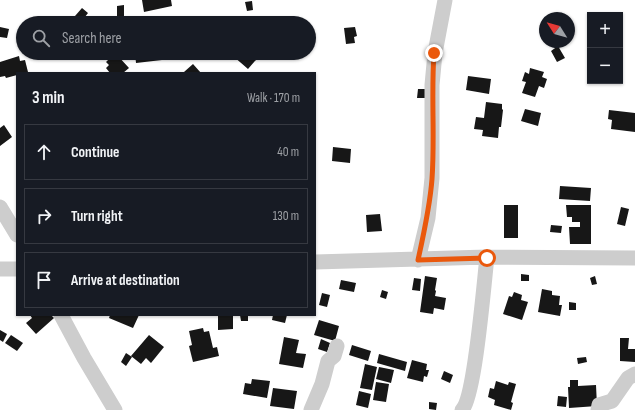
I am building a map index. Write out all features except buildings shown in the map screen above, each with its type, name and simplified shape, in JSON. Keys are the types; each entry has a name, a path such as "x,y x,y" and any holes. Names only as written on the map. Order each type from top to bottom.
{"street":[{"path":"418,260 428,218 432,178 432,85 434,53 445,0"},
{"path":"0,207 16,233"},
{"path":"462,410 465,408 469,395 479,331 487,258"},
{"path":"316,262 487,258 635,258"},
{"path":"0,269 16,268"},
{"path":"62,316 84,358 115,410"},
{"path":"311,410 322,384 328,361 334,356 337,346"},
{"path":"598,410 599,405 610,406 628,378 635,374"}],"route":[{"path":"434,53 432,85 432,178 428,218 418,260 487,258"}]}
